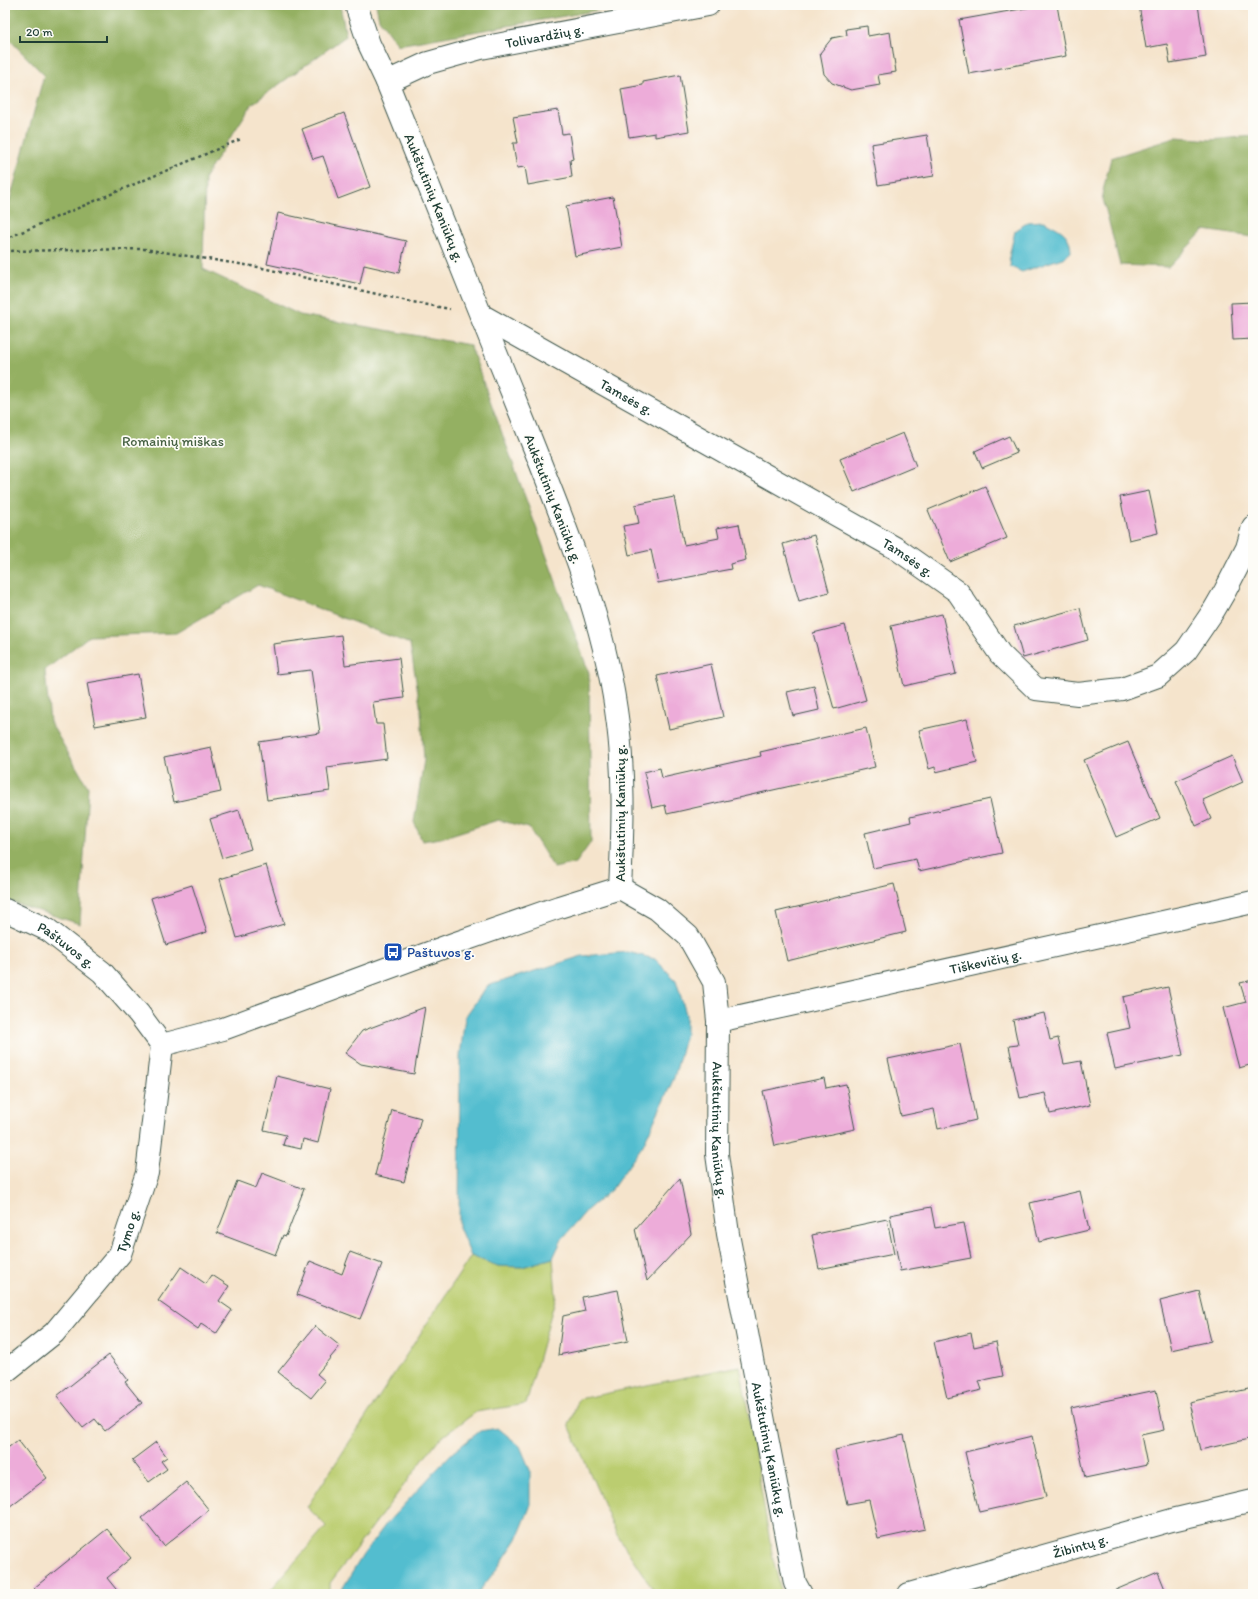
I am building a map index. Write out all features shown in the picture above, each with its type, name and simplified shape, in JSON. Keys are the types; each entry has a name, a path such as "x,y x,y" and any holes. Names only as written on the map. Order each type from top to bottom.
{"street":[{"name":"Aukštutinių Kaniūkų g.","path":"356,5 369,44 387,82 573,547 599,630 616,708 622,762 623,830 620,888 656,909 688,936 714,982 718,1021 717,1154 728,1234 796,1583 801,1594"},
{"name":"Tolivardžių g.","path":"387,82 428,63 481,48 708,5"},
{"name":"Tamsės g.","path":"481,315 897,549 958,592 1000,654 1036,689 1078,694 1122,689 1158,676 1186,651 1214,610 1247,548 1253,527"},
{"path":"162,1045 223,1029 453,944 559,907 620,888"},
{"name":"Tiškevičių g.","path":"718,1021 1253,902"},
{"name":"Paštuvos g.","path":"5,910 48,930 102,972 139,1014 162,1045"},
{"name":"Tymo g.","path":"5,1372 54,1334 120,1254 147,1173 162,1045"},
{"name":"Žibintų g.","path":"909,1594 1172,1520 1253,1501"}],"path":[{"path":"5,239 241,139"},
{"path":"5,251 144,249 258,267 412,302 481,315"}],"green space":[{"name":"Romainių miškas","path":"5,5 340,5 346,36 252,104 205,177 203,269 300,315 470,345 589,673 591,842 576,863 554,868 529,828 498,820 441,838 422,841 414,822 424,760 421,711 410,644 258,585 176,633 89,636 45,670 50,722 88,787 80,924 5,900 5,218 44,75 5,35"},
{"path":"376,5 628,5 398,45 379,19"},
{"path":"1253,136 1253,237 1204,230 1169,267 1120,265 1102,195 1111,158 1177,137 1211,140"},
{"path":"471,1256 498,1266 522,1267 553,1258 556,1296 526,1404 476,1412 438,1440 330,1583 330,1594 267,1594 326,1526 307,1507"},
{"path":"740,1366 773,1559 782,1594 656,1594 617,1535 569,1425 579,1399"}],"water":[{"path":"1044,221 1063,232 1069,240 1071,252 1065,257 1022,272 1011,267 1009,257 1015,231 1028,222"},
{"path":"628,952 655,959 676,980 686,1014 686,1034 674,1078 643,1145 612,1189 587,1210 562,1239 553,1258 522,1267 498,1266 471,1256 459,1227 460,1056 465,1017 487,986 582,956"},
{"path":"498,1428 520,1446 530,1470 530,1507 517,1539 499,1566 477,1594 339,1594 363,1555 386,1524 452,1453 480,1431"}],"building":[{"path":"1043,5 1057,5 1066,56 969,74 959,20"},
{"path":"1139,5 1198,5 1206,57 1170,63 1167,44 1146,48"},
{"path":"867,26 868,36 890,32 896,72 878,75 880,85 851,90 832,83 824,74 820,53 832,38 847,35 846,29"},
{"path":"680,75 689,131 655,137 655,133 629,137 621,89 643,85 643,82"},
{"path":"558,110 562,134 569,133 573,159 570,160 572,177 528,185 525,167 517,168 513,143 518,143 513,117"},
{"path":"344,113 370,187 338,199 323,156 313,159 302,129"},
{"path":"927,135 934,176 878,185 871,144"},
{"path":"613,197 622,247 575,256 566,206"},
{"path":"278,213 406,241 399,273 364,265 360,284 267,264"},
{"path":"1253,302 1253,339 1233,340 1231,303"},
{"path":"903,433 916,466 854,492 840,459"},
{"path":"1009,436 1017,453 982,468 975,451"},
{"path":"985,486 1007,538 950,562 928,510"},
{"path":"1149,491 1158,533 1129,540 1120,497"},
{"path":"674,497 684,545 719,538 717,528 739,524 746,560 730,564 731,569 658,583 651,550 629,555 623,526 639,523 635,505"},
{"path":"814,535 829,592 799,601 783,544"},
{"path":"1080,608 1088,640 1023,658 1014,626"},
{"path":"942,614 956,674 904,686 891,626"},
{"path":"845,625 866,700 834,709 813,633"},
{"path":"341,635 345,665 399,658 404,698 373,702 376,724 383,724 387,759 327,767 330,791 267,800 259,742 320,733 311,670 277,674 273,644"},
{"path":"711,664 723,717 669,729 657,676"},
{"path":"138,674 146,717 95,726 87,683"},
{"path":"814,686 819,710 793,716 787,692"},
{"path":"967,719 977,762 936,772 935,767 929,769 919,730"},
{"path":"866,728 875,767 667,814 665,805 652,808 644,772 660,768 662,778 761,756 760,752"},
{"path":"1128,742 1160,818 1116,837 1084,760"},
{"path":"211,747 221,792 174,802 164,757"},
{"path":"1232,756 1243,782 1203,800 1211,819 1196,826 1176,781"},
{"path":"990,799 1002,853 919,871 916,859 873,868 865,833 911,822 910,817"},
{"path":"239,810 251,849 222,858 210,819"},
{"path":"266,865 284,924 237,938 220,879"},
{"path":"894,884 906,932 787,961 776,912"},
{"path":"192,885 207,932 166,945 151,898"},
{"path":"1253,980 1253,1064 1239,1068 1223,1008 1246,1002 1240,983"},
{"path":"1168,987 1183,1055 1115,1069 1107,1033 1130,1028 1123,997"},
{"path":"425,1007 414,1074 361,1064 345,1053 362,1031"},
{"path":"1044,1013 1050,1040 1058,1038 1064,1064 1081,1061 1090,1105 1050,1114 1045,1093 1020,1098 1009,1046 1018,1045 1013,1020"},
{"path":"960,1044 976,1120 938,1129 934,1109 901,1116 888,1059"},
{"path":"277,1076 330,1089 318,1143 303,1139 301,1149 283,1145 286,1135 264,1130"},
{"path":"824,1078 826,1088 846,1084 855,1129 775,1146 763,1091"},
{"path":"392,1110 421,1118 404,1182 375,1175"},
{"path":"262,1173 304,1189 286,1236 283,1235 275,1255 217,1233 237,1181 256,1188"},
{"path":"680,1178 691,1234 647,1281 635,1229"},
{"path":"1080,1191 1089,1230 1039,1242 1030,1203"},
{"path":"931,1207 935,1228 964,1223 971,1258 900,1271 890,1215"},
{"path":"887,1219 894,1254 819,1269 812,1235"},
{"path":"350,1252 382,1264 360,1319 297,1295 310,1261 342,1274"},
{"path":"181,1267 206,1284 212,1275 229,1286 219,1301 232,1310 216,1334 201,1324 198,1329 158,1301"},
{"path":"618,1290 628,1341 558,1355 563,1316 585,1311 582,1297"},
{"path":"1199,1291 1211,1341 1171,1350 1160,1301"},
{"path":"315,1326 340,1346 317,1374 325,1381 311,1398 278,1372"},
{"path":"971,1333 974,1347 996,1342 1003,1376 979,1381 982,1390 947,1398 934,1342"},
{"path":"109,1355 128,1380 125,1382 142,1403 105,1431 95,1419 83,1428 57,1396"},
{"path":"1253,1388 1253,1438 1200,1450 1189,1402"},
{"path":"1156,1390 1164,1430 1141,1435 1147,1465 1085,1478 1071,1408"},
{"path":"904,1435 925,1529 878,1539 869,1500 847,1504 835,1450"},
{"path":"1032,1436 1046,1497 979,1512 965,1452"},
{"path":"18,1440 47,1478 5,1510 5,1450"},
{"path":"156,1442 167,1457 161,1461 167,1469 149,1482 132,1460"},
{"path":"186,1482 209,1510 164,1546 142,1518"},
{"path":"107,1529 131,1558 107,1578 120,1594 39,1594 34,1588"},
{"path":"1158,1572 1167,1594 1106,1594"}],"place":[{"name":"Paštuvos g.","path":"393,952"}]}
